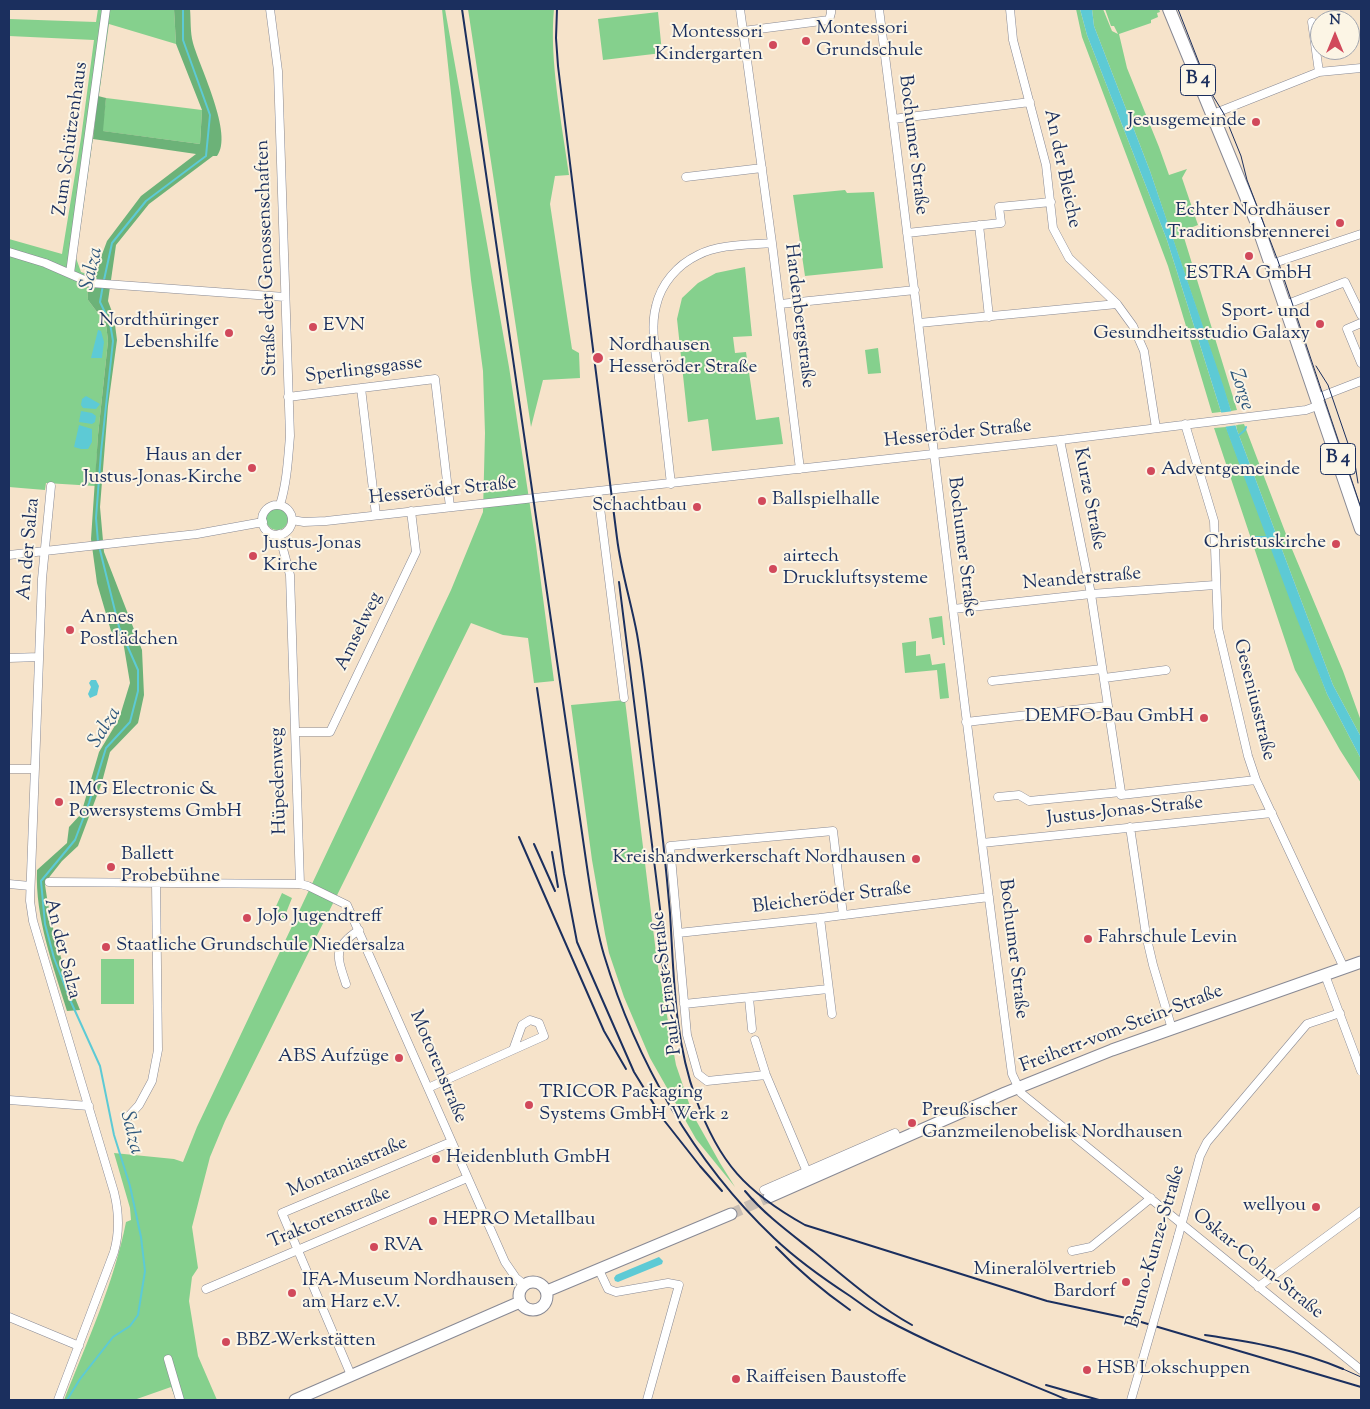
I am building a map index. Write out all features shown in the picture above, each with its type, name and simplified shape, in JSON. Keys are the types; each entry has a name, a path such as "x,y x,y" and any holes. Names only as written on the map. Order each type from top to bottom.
{"main road":[{"name":"B 4","path":"1169,9 1255,219 1361,529"},
{"name":"Freiherr-vom-Stein-Straße","path":"767,1193 898,1141 1018,1088 1112,1050 1361,962"},
{"path":"547,1291 731,1214"},
{"path":"529,1282 537,1282 545,1287 547,1291 547,1301 541,1309 532,1311 520,1302 519,1293 529,1282"},
{"path":"295,1400 520,1302"}],"street":[{"name":"Zum Schützenhaus","path":"70,273 106,9"},
{"name":"Straße der Genossenschaften","path":"270,9 278,71 290,436 288,468 280,505"},
{"name":"Hardenbergstraße","path":"740,9 780,304 800,469"},
{"path":"743,31 829,20 832,13 831,9"},
{"name":"Bochumer Straße","path":"878,9 919,323 966,722 1012,1074 1018,1088"},
{"name":"An der Bleiche","path":"1010,9 1013,40 1046,165 1053,228 1069,258 1117,304 1133,326 1144,351 1156,428"},
{"path":"1317,60 1319,72"},
{"path":"1212,114 1319,72 1361,68"},
{"path":"893,119 1030,102"},
{"path":"686,177 762,168"},
{"path":"907,233 1000,223 998,207 1051,202"},
{"path":"980,225 989,317"},
{"path":"1271,264 1361,234"},
{"path":"671,484 654,335 656,306 660,293 677,269 699,254 724,247 772,243"},
{"path":"9,252 45,262 91,283 285,297"},
{"path":"1285,305 1345,282 1361,315"},
{"path":"780,304 914,290"},
{"path":"919,323 1117,304"},
{"path":"1361,323 1347,329 1361,363"},
{"name":"Sperlingsgasse","path":"288,397 435,378 450,507"},
{"name":"Hesseröder Straße","path":"292,520 304,522 326,521 598,492 1306,410 1361,381"},
{"path":"361,388 376,515"},
{"name":"Geseniusstraße","path":"1185,424 1214,521 1218,628 1248,756 1256,780 1344,968"},
{"name":"Kurze Straße","path":"1060,440 1091,594 1121,792"},
{"name":"An der Salza","path":"51,486 44,552 30,900 33,921 118,1206 118,1231 114,1252 58,1400"},
{"path":"598,492 624,698"},
{"path":"274,505 280,505 288,510 292,520 290,527 279,534 268,531 263,522 264,513 274,505"},
{"name":"Amselweg","path":"295,732 330,732 416,552 411,511"},
{"path":"9,555 197,534 263,522"},
{"name":"Hüpedenweg","path":"279,534 290,575 300,884"},
{"name":"Neanderstraße","path":"953,609 1091,594 1216,585"},
{"path":"9,658 39,656"},
{"path":"992,682 1102,669"},
{"path":"1104,678 1166,670"},
{"path":"966,722 1108,706"},
{"path":"9,769 35,769"},
{"name":"Justus-Jonas-Straße","path":"998,798 1019,795 1029,801 1121,792 1121,795 1256,780"},
{"name":"Justus-Jonas-Straße","path":"982,843 1272,812"},
{"path":"1130,828 1146,935 1172,1029"},
{"name":"Paul-Ernst-Straße","path":"766,1074 706,1081 698,1074 687,1034 670,846 833,831 843,915"},
{"path":"49,882 300,884"},
{"path":"128,1117 139,1105 152,1081 158,1050 156,883"},
{"path":"9,884 30,886"},
{"name":"Motorenstraße","path":"300,884 347,905 505,1262 516,1278 525,1285"},
{"name":"Bleicheröder Straße","path":"678,933 820,918 989,896"},
{"path":"820,918 832,1014"},
{"path":"346,984 340,965 339,949 345,939 359,930"},
{"path":"1325,975 1361,1071"},
{"path":"684,1004 828,989"},
{"path":"749,998 752,1029"},
{"name":"Bruno-Kunze-Straße","path":"1131,1400 1200,1156 1207,1142 1307,1024 1340,1013"},
{"path":"428,1088 544,1036 539,1023 530,1020 522,1025 512,1050"},
{"path":"755,1040 766,1074 807,1172"},
{"name":"Oskar-Cohn-Straße","path":"1018,1088 1021,1093 1042,1111 1361,1370"},
{"path":"9,1100 89,1106"},
{"name":"Freiherr-vom-Stein-Straße","path":"767,1193 807,1172 895,1133 898,1141"},
{"name":"Montaniastraße","path":"351,1375 282,1213 451,1142"},
{"name":"Traktorenstraße","path":"206,1289 467,1178"},
{"path":"1072,1251 1090,1247 1151,1198"},
{"path":"1258,1287 1361,1210"},
{"path":"599,1270 608,1289 616,1292 668,1282 679,1285 647,1400"},
{"path":"9,1317 79,1346"},
{"path":"168,1359 180,1400"}],"green space":[{"path":"98,9 174,9 176,44 109,24 76,258 81,272 90,275 87,286 88,300 106,324 108,341 98,435 95,486 46,483 45,490 9,487 9,239 62,254 81,138 94,40 9,36 9,19 96,22"},
{"path":"174,9 190,9 192,39 219,118 221,146 217,156 213,156 149,204 116,245 108,301 114,317 117,340 108,406 100,507 104,552 142,650 144,695 138,723 110,752 102,782 78,846 62,861 45,885 58,949 80,1010 67,1011 42,924 37,888 37,870 67,843 69,827 81,814 99,752 119,719 130,683 123,641 111,631 97,583 91,539 98,435 108,341 106,324 88,300 87,286 90,275 94,276 107,241 141,196 196,154 93,139 98,96 106,98 103,131 200,144 202,110 176,44"},
{"path":"442,9 445,9 509,367 554,681 534,683 528,638 503,635 471,623 225,1121 210,1157 192,1227 198,1268 192,1277 189,1301 198,1356 217,1400 176,1400 171,1387 134,1400 64,1400 107,1290 126,1222 131,1220 130,1208 114,1153 174,1159 183,1162 197,1127 451,590 483,512 485,433 483,371 471,280"},
{"path":"468,9 554,9 553,49 569,175 555,176 550,204 572,349 579,353 580,378 543,380 531,427"},
{"path":"1076,9 1080,9 1087,35 1167,240 1221,412 1212,413 1168,266 1082,37"},
{"path":"1092,9 1103,9 1112,31 1118,34 1114,26 1111,26 1105,9 1159,9 1158,17 1151,20 1151,23 1119,34 1127,68 1169,175 1187,169 1182,178 1198,225 1182,231 1237,410 1231,411 1150,171 1094,26"},
{"path":"658,12 662,53 603,60 598,19"},
{"path":"106,98 202,110 200,144 102,131"},
{"path":"845,190 847,193 874,192 883,268 805,276 793,195"},
{"path":"745,267 752,336 733,337 735,353 746,352 756,420 779,417 783,444 712,451 708,419 688,422 677,319 682,298 698,283 716,273"},
{"path":"878,348 881,373 868,374 865,350"},
{"path":"1244,424 1289,542 1343,671 1361,721 1361,737 1333,685 1237,430 1236,425"},
{"path":"1226,427 1327,694 1361,759 1361,783 1295,670 1214,428"},
{"path":"277,508 285,511 288,519 285,527 277,530 269,527 266,519 269,511"},
{"path":"942,616 945,645 943,645 942,637 932,639 929,618"},
{"path":"916,641 916,656 930,654 932,665 945,663 949,698 940,699 937,670 905,673 902,643"},
{"path":"625,700 657,961 676,1065 693,1115 735,1187 696,1139 650,1058 624,997 609,953 592,860 571,705"},
{"path":"282,893 292,898 284,918 273,913"},
{"path":"101,959 134,959 134,1004 101,1004"}],"water":[{"path":"1080,9 1092,9 1094,26 1150,171 1237,430 1333,685 1361,737 1361,759 1327,694 1297,619 1227,431 1167,240 1087,35"},
{"path":"98,330 101,331 104,342 102,358 91,358"},
{"path":"86,396 100,404 96,409 83,408 81,405 82,399"},
{"path":"81,411 92,413 96,416 95,422 92,424 79,422"},
{"path":"79,425 92,429 92,442 88,449 74,447"},
{"path":"91,680 96,680 99,686 97,695 90,698 88,694"},
{"path":"659,1257 663,1261 662,1264 618,1282 615,1281 616,1275"}],"pier":[{"path":"1234,411 1238,425 1223,427 1218,413"}],"waterway":[{"name":"Salza","path":"104,280 112,243 146,201 206,156 210,115 183,40 183,9"},
{"name":"Salza","path":"98,542 96,518 113,341 110,323 100,302 103,285"},
{"path":"1238,436 1246,427"},
{"path":"1251,537 1269,537"},
{"name":"Salza","path":"67,1400 80,1379 113,1337 130,1326 138,1315 145,1271 141,1237 130,1186 114,1135 100,1066 71,1002 54,958 45,924 41,881 75,840 106,748 130,722 138,691 138,670 119,627 99,546"}],"tunnel":[{"path":"731,1214 769,1197"}],"tram line":[{"path":"1178,9 1210,91 1224,114 1241,156 1247,180 1278,261 1361,508"},
{"path":"1316,366 1328,385 1355,464 1358,483"},
{"path":"1343,1369 1361,1377"}],"railway":[{"path":"462,9 593,905 604,955 633,1033 671,1108 693,1143 718,1177 745,1208 792,1254 881,1317 950,1351 1068,1400"},
{"path":"557,9 556,38 558,66 609,479 619,550 635,622 645,686 670,913 679,1030 683,1053 696,1099 714,1141 737,1174 751,1188 784,1213 805,1225 1047,1301 1131,1319 1361,1387"},
{"path":"619,582 667,964"},
{"path":"537,688 564,874 577,942 634,1072 663,1119 722,1191"},
{"path":"519,837 604,1031 626,1069"},
{"path":"534,844 555,891"},
{"path":"552,852 558,887"},
{"path":"661,958 670,1000"},
{"path":"745,1191 778,1223 850,1281 886,1309 912,1325"},
{"path":"776,1247 830,1296 850,1310"},
{"path":"1205,1335 1275,1348 1326,1362 1343,1369"},
{"path":"1046,1385 1099,1400"}],"place":[{"name":"Montessori Grundschule","path":"806,41"},
{"name":"Montessori Kindergarten","path":"773,45"},
{"name":"Jesusgemeinde","path":"1256,122"},
{"name":"Echter Nordhäuser Traditionsbrennerei","path":"1340,223"},
{"name":"ESTRA GmbH","path":"1249,256"},
{"name":"Sport- und Gesundheitsstudio Galaxy","path":"1320,324"},
{"name":"EVN","path":"313,327"},
{"name":"Nordthüringer Lebenshilfe","path":"229,333"},
{"name":"Nordhausen Hesseröder Straße","path":"598,358"},
{"name":"Haus an der Justus-Jonas-Kirche","path":"252,468"},
{"name":"Adventgemeinde","path":"1151,471"},
{"name":"Ballspielhalle","path":"762,501"},
{"name":"Schachtbau","path":"697,507"},
{"name":"Christuskirche","path":"1336,544"},
{"name":"Justus-Jonas Kirche","path":"253,556"},
{"name":"airtech Druckluftsysteme","path":"773,569"},
{"name":"Annes Postlädchen","path":"70,630"},
{"name":"DEMFO-Bau GmbH","path":"1204,718"},
{"name":"IMG Electronic & Powersystems GmbH","path":"59,802"},
{"name":"Kreishandwerkerschaft Nordhausen","path":"916,859"},
{"name":"Ballett Probebühne","path":"111,867"},
{"name":"JoJo Jugendtreff","path":"247,918"},
{"name":"Fahrschule Levin","path":"1088,939"},
{"name":"Staatliche Grundschule Niedersalza","path":"106,947"},
{"name":"ABS Aufzüge","path":"399,1058"},
{"name":"TRICOR Packaging Systems GmbH Werk 2","path":"529,1105"},
{"name":"Preußischer Ganzmeilenobelisk Nordhausen","path":"912,1123"},
{"name":"Heidenbluth GmbH","path":"436,1159"},
{"name":"wellyou","path":"1316,1207"},
{"name":"HEPRO Metallbau","path":"433,1221"},
{"name":"RVA","path":"374,1247"},
{"name":"Mineralölvertrieb Bardorf","path":"1126,1282"},
{"name":"IFA-Museum Nordhausen am Harz e.V.","path":"292,1293"},
{"name":"BBZ-Werkstätten","path":"226,1342"},
{"name":"HSB Lokschuppen","path":"1087,1370"},
{"name":"Raiffeisen Baustoffe","path":"736,1379"}],"water label":[{"name":"Zorge","path":"1240,390"}]}
